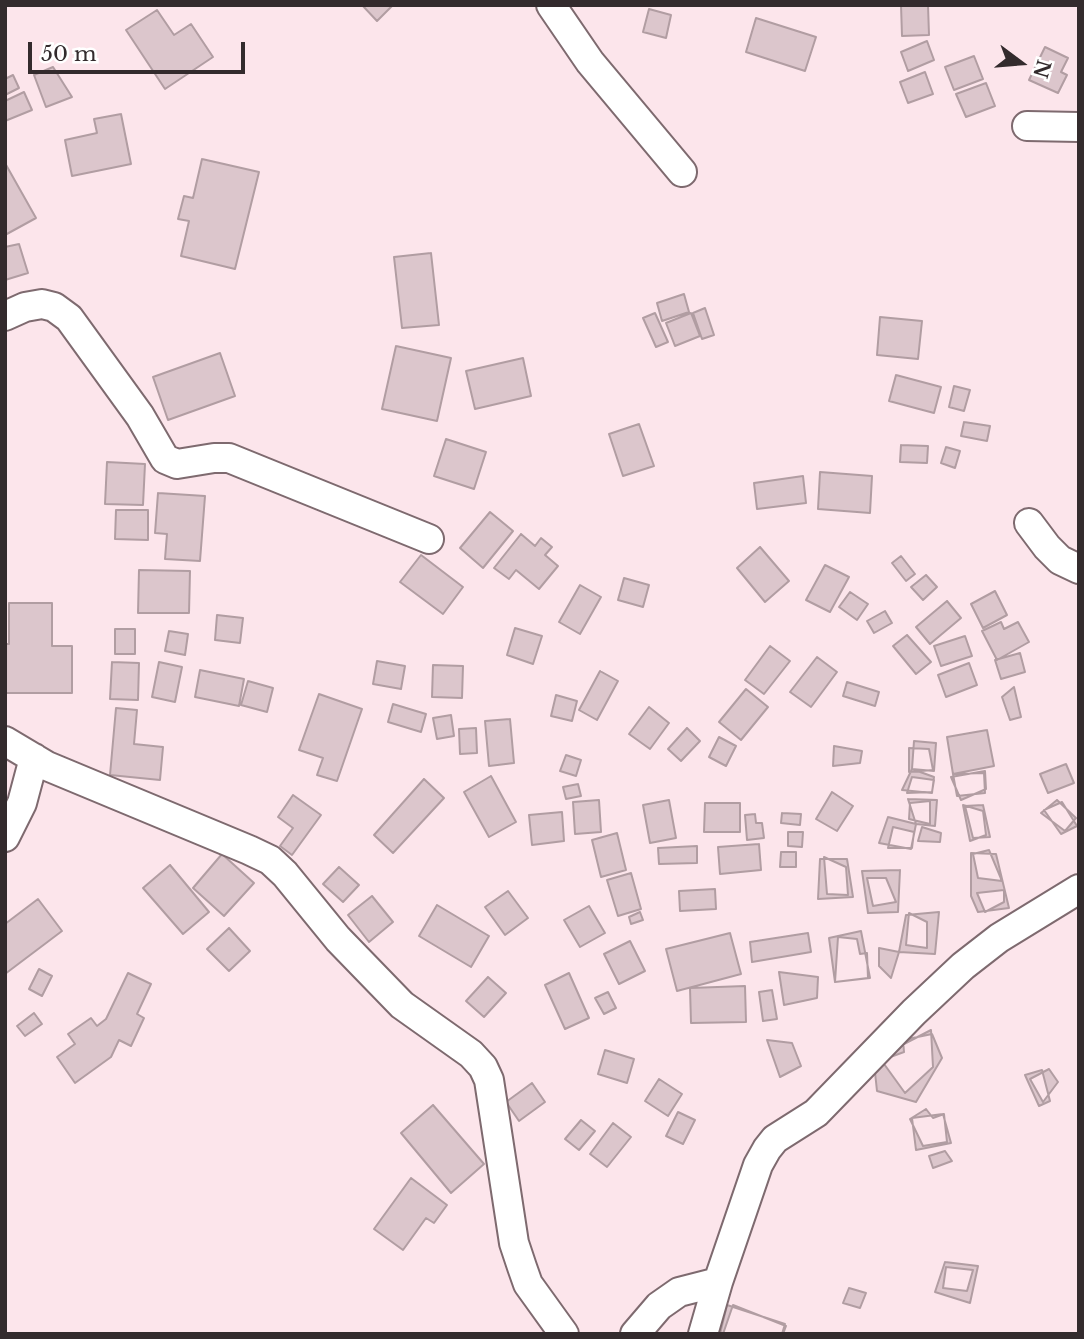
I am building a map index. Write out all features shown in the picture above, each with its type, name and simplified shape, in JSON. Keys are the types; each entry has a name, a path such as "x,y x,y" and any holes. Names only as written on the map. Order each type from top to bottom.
{"street":[{"path":"551,5 590,62 682,172"},
{"path":"1027,126 1079,127"},
{"path":"5,316 25,307 42,304 54,307 69,318 139,416 165,460 177,464 229,458 429,539"},
{"path":"1029,523 1047,548 1060,560 1079,569"},
{"path":"5,741 47,766 270,860 285,874 338,939 402,1005 471,1054 483,1067 489,1080 514,1243 528,1284 564,1334"},
{"path":"5,837 22,803 34,758"},
{"path":"703,1334 758,1165 775,1139 816,1113 914,1012 963,966 999,938 1079,890"},
{"path":"635,1334 659,1306 679,1292 718,1282"}],"building":[{"path":"362,5 393,5 377,21"},
{"path":"901,5 928,5 929,35 902,36"},
{"path":"649,9 671,15 666,38 643,32"},
{"path":"157,10 174,35 191,24 213,57 165,89 126,30"},
{"path":"756,18 816,37 805,71 746,52"},
{"path":"927,41 934,60 908,71 901,52"},
{"path":"1045,47 1068,58 1061,72 1067,75 1058,93 1029,80"},
{"path":"974,56 983,79 954,90 945,67"},
{"path":"53,67 72,97 46,107 34,75"},
{"path":"925,72 933,94 908,103 900,82"},
{"path":"13,75 19,88 5,95 5,79"},
{"path":"986,83 995,106 966,117 956,94"},
{"path":"24,92 32,110 5,121 5,101"},
{"path":"121,114 131,164 72,176 65,140 97,133 94,119"},
{"path":"202,159 259,172 235,269 181,256 189,221 178,219 184,196 193,198"},
{"path":"5,163 36,218 5,235"},
{"path":"19,244 28,273 5,280 5,247"},
{"path":"431,253 439,325 402,328 394,257"},
{"path":"684,294 689,312 662,321 657,303"},
{"path":"705,308 714,335 702,339 693,313"},
{"path":"655,313 668,342 656,347 643,318"},
{"path":"691,313 700,336 675,346 666,323"},
{"path":"880,317 922,321 918,359 877,355"},
{"path":"396,346 451,358 437,421 382,409"},
{"path":"220,353 235,396 168,420 153,377"},
{"path":"523,358 531,396 475,409 466,371"},
{"path":"896,375 941,387 934,413 889,401"},
{"path":"954,386 970,390 964,411 949,407"},
{"path":"964,422 990,426 987,441 961,436"},
{"path":"639,424 654,466 623,476 609,434"},
{"path":"446,439 486,452 474,489 434,476"},
{"path":"901,445 928,446 927,463 900,462"},
{"path":"946,447 960,451 955,468 941,463"},
{"path":"107,462 145,464 143,505 105,504"},
{"path":"820,472 872,476 870,513 818,509"},
{"path":"803,476 806,503 757,509 754,483"},
{"path":"158,493 205,496 200,561 165,559 167,534 155,533"},
{"path":"116,510 148,510 148,540 115,539"},
{"path":"490,512 513,531 483,568 460,548"},
{"path":"521,534 535,546 541,538 552,547 545,555 558,566 539,589 516,570 509,579 494,568"},
{"path":"760,547 789,581 765,602 737,568"},
{"path":"421,555 463,587 443,614 400,582"},
{"path":"901,556 915,574 906,581 892,563"},
{"path":"825,565 849,577 830,612 806,600"},
{"path":"139,570 190,571 189,613 138,613"},
{"path":"926,575 937,587 923,600 911,587"},
{"path":"624,578 649,585 643,607 618,600"},
{"path":"580,585 601,597 580,634 559,622"},
{"path":"995,591 1007,615 983,628 971,604"},
{"path":"850,592 868,604 857,620 839,607"},
{"path":"947,601 961,618 930,644 916,627"},
{"path":"9,603 52,603 52,646 72,646 72,693 5,693 5,644 9,644"},
{"path":"885,611 892,623 874,633 867,621"},
{"path":"217,615 243,618 240,643 215,640"},
{"path":"1001,622 1004,629 1018,622 1029,642 997,660 982,631"},
{"path":"515,628 542,636 533,664 507,655"},
{"path":"115,629 135,629 135,654 115,654"},
{"path":"169,631 188,634 185,655 165,651"},
{"path":"907,635 931,662 916,674 893,646"},
{"path":"965,636 972,656 941,666 934,646"},
{"path":"770,646 790,661 764,694 745,680"},
{"path":"1020,653 1025,672 1001,679 995,660"},
{"path":"817,657 837,672 811,707 790,692"},
{"path":"377,661 405,666 401,689 373,684"},
{"path":"112,662 139,663 138,700 110,699"},
{"path":"159,662 182,667 175,702 152,697"},
{"path":"969,663 977,685 946,697 938,675"},
{"path":"433,665 463,666 462,698 432,697"},
{"path":"200,670 244,679 239,706 195,697"},
{"path":"600,671 618,681 597,720 579,710"},
{"path":"248,681 273,688 267,712 241,705"},
{"path":"847,682 879,692 875,706 843,696"},
{"path":"1014,687 1021,717 1010,720 1002,697"},
{"path":"746,689 768,707 741,740 719,722"},
{"path":"319,694 362,709 337,781 317,775 323,758 299,750"},
{"path":"556,695 577,701 572,721 551,716"},
{"path":"393,704 426,714 421,732 388,722"},
{"path":"649,707 669,723 650,749 629,734"},
{"path":"116,708 137,710 134,744 163,747 160,780 110,775"},
{"path":"451,715 454,736 437,739 433,718"},
{"path":"510,719 514,763 489,766 485,721"},
{"path":"476,728 477,753 460,754 459,729"},
{"path":"687,728 700,741 681,761 668,749"},
{"path":"987,730 994,766 953,774 947,737"},
{"path":"719,737 736,746 726,766 709,757"},
{"path":"914,741 936,743 934,771 912,769"},
{"path":"834,746 862,751 860,763 833,766"},
{"path":"909,748 929,749 933,770 909,772"},
{"path":"566,755 581,760 576,776 560,771"},
{"path":"1066,764 1074,783 1048,793 1040,774"},
{"path":"912,769 934,777 932,793 902,790"},
{"path":"985,771 986,789 961,800 951,777"},
{"path":"984,773 985,793 957,796 953,774"},
{"path":"491,776 516,822 489,837 464,792"},
{"path":"912,777 934,780 932,792 907,793"},
{"path":"424,779 444,798 393,853 374,835"},
{"path":"578,784 581,796 566,799 563,787"},
{"path":"832,792 853,806 837,831 816,819"},
{"path":"293,795 321,815 292,855 280,846 293,828 278,817"},
{"path":"908,799 937,800 935,826 916,824"},
{"path":"599,800 601,832 575,834 573,802"},
{"path":"669,800 676,838 650,843 643,805"},
{"path":"1057,800 1076,818 1065,831 1041,813"},
{"path":"930,801 930,824 909,819 910,803"},
{"path":"1062,802 1077,826 1061,834 1044,810"},
{"path":"705,803 740,803 740,832 704,832"},
{"path":"963,805 983,811 986,835 970,841"},
{"path":"983,805 990,837 973,838 965,806"},
{"path":"562,812 564,841 532,845 529,815"},
{"path":"782,813 801,814 800,825 781,823"},
{"path":"755,814 756,823 762,823 764,838 747,840 745,815"},
{"path":"888,817 916,824 911,849 879,843"},
{"path":"893,827 914,832 912,848 888,848"},
{"path":"922,827 941,833 940,842 918,841"},
{"path":"788,832 803,832 802,847 788,846"},
{"path":"617,833 626,870 601,877 592,840"},
{"path":"759,844 761,870 720,874 718,847"},
{"path":"697,846 697,863 659,864 658,848"},
{"path":"989,850 1002,881 978,878 973,854"},
{"path":"781,852 796,852 796,867 780,867"},
{"path":"971,853 996,854 1009,908 978,912 971,896"},
{"path":"222,854 254,883 224,916 193,888"},
{"path":"824,857 846,867 848,895 827,894"},
{"path":"820,859 847,859 853,897 818,899"},
{"path":"170,865 209,912 183,934 143,888"},
{"path":"339,867 359,885 343,902 323,884"},
{"path":"900,870 898,912 868,913 862,871"},
{"path":"631,873 641,909 618,916 607,880"},
{"path":"867,878 886,878 896,902 873,906"},
{"path":"715,889 716,909 680,911 679,891"},
{"path":"1004,890 1004,902 985,912 977,893"},
{"path":"508,891 528,918 505,935 485,907"},
{"path":"372,896 393,922 369,942 348,915"},
{"path":"38,899 62,931 5,974 5,924"},
{"path":"437,905 489,936 471,967 419,936"},
{"path":"589,906 605,933 580,947 564,920"},
{"path":"640,912 643,920 631,924 629,917"},
{"path":"939,912 935,954 899,952 906,915"},
{"path":"909,913 927,922 927,948 906,945"},
{"path":"229,928 250,951 229,971 207,949"},
{"path":"861,931 870,978 835,982 829,938"},
{"path":"730,933 741,974 677,991 666,949"},
{"path":"808,933 811,952 752,962 750,942"},
{"path":"838,937 857,939 860,954 867,953 868,978 835,982"},
{"path":"630,941 645,971 619,984 604,954"},
{"path":"879,948 899,952 891,978 879,966"},
{"path":"39,969 52,976 42,996 29,989"},
{"path":"779,972 818,977 817,998 784,1005"},
{"path":"128,973 151,984 137,1014 144,1018 131,1046 119,1040 111,1057 75,1083 57,1057 75,1044 68,1034 91,1018 97,1026 106,1019"},
{"path":"569,973 589,1018 565,1029 545,985"},
{"path":"488,977 506,993 484,1017 466,1001"},
{"path":"745,986 746,1022 691,1023 690,988"},
{"path":"772,990 777,1019 763,1021 759,992"},
{"path":"608,992 616,1008 604,1014 595,998"},
{"path":"34,1013 42,1024 25,1036 17,1026"},
{"path":"931,1030 933,1067 905,1093 879,1057"},
{"path":"932,1034 942,1058 916,1102 877,1091 874,1063 904,1052 903,1040"},
{"path":"767,1040 792,1043 801,1066 780,1077"},
{"path":"605,1050 634,1059 627,1083 598,1074"},
{"path":"1049,1069 1058,1082 1043,1102 1030,1079"},
{"path":"1042,1070 1050,1101 1039,1106 1025,1075"},
{"path":"659,1079 682,1094 668,1116 645,1101"},
{"path":"532,1083 545,1102 519,1121 506,1102"},
{"path":"433,1105 484,1164 451,1193 401,1133"},
{"path":"926,1109 933,1118 944,1114 947,1142 923,1146 910,1119"},
{"path":"678,1112 695,1120 683,1144 666,1136"},
{"path":"943,1114 951,1143 916,1150 912,1118"},
{"path":"581,1120 595,1131 579,1150 565,1139"},
{"path":"613,1123 631,1137 607,1167 590,1154"},
{"path":"945,1151 952,1161 933,1168 929,1156"},
{"path":"411,1178 447,1205 434,1223 426,1218 403,1250 374,1229"},
{"path":"945,1262 978,1266 970,1303 935,1292"},
{"path":"946,1267 973,1270 967,1291 943,1288"},
{"path":"849,1288 866,1293 860,1308 843,1303"},
{"path":"727,1305 785,1324 782,1334 720,1334"},
{"path":"733,1305 786,1326 783,1334 723,1334"}]}
